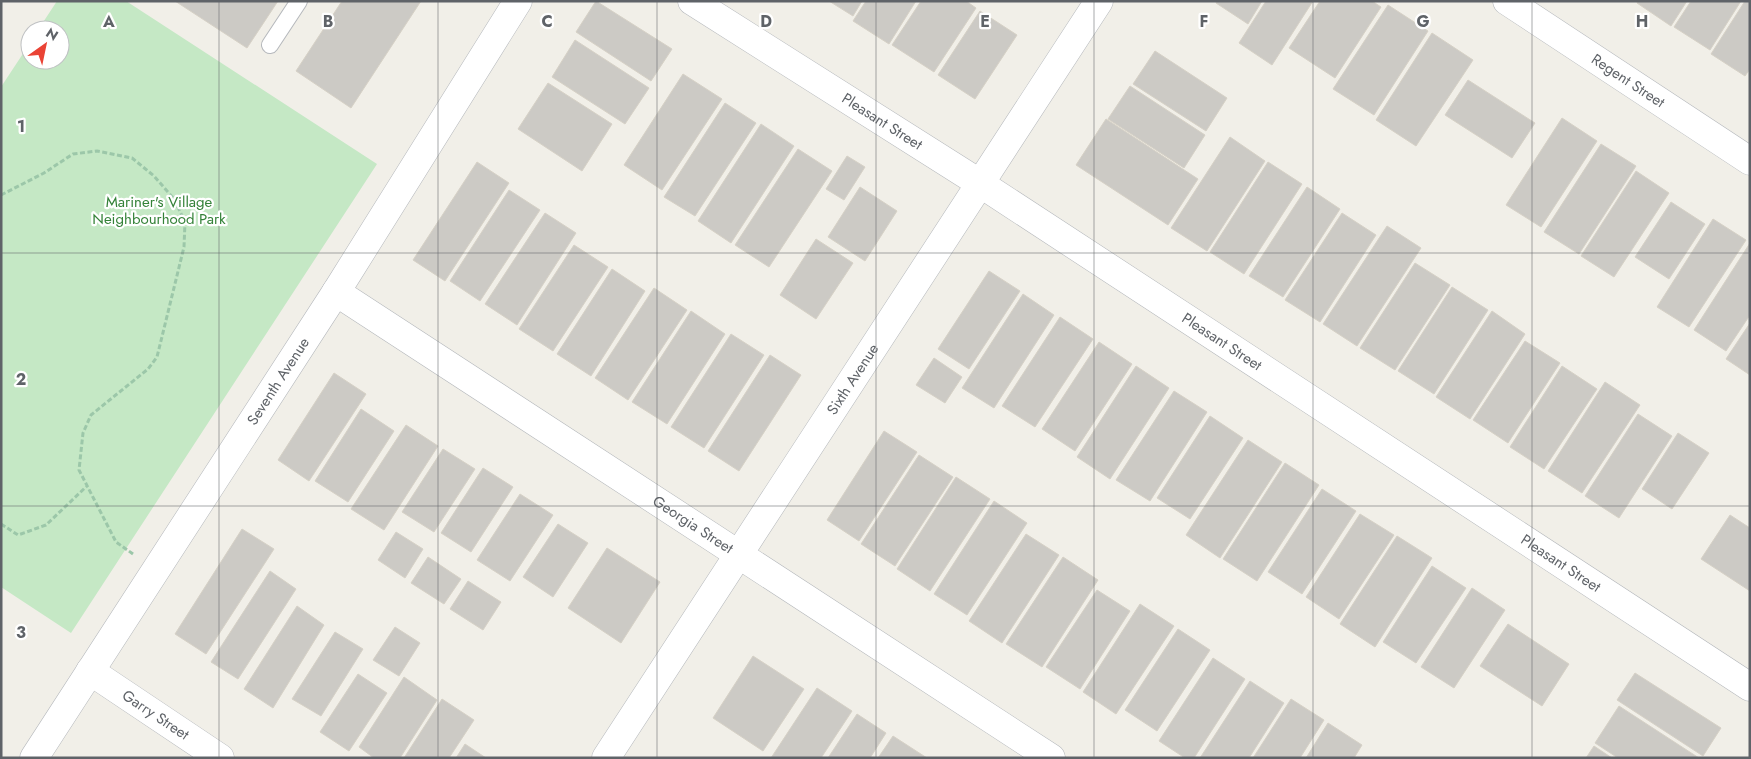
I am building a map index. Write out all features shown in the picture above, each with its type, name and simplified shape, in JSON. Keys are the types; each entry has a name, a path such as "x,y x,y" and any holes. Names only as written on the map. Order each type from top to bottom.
{"street":[{"name":"Seventh Avenue","path":"34,758 336,292 518,1"},
{"name":"Pleasant Street","path":"692,1 981,184 1750,687"},
{"name":"Sixth Avenue","path":"606,758 1099,1"},
{"name":"Regent Street","path":"1507,1 1750,161"},
{"name":"Georgia Street","path":"336,292 1051,758"},
{"name":"Garry Street","path":"90,672 220,758"}],"lane":[{"path":"270,45 300,1"}],"path":[{"path":"1,195 44,173 72,154 97,151 132,158 154,176 174,199 185,222 184,247 157,357 148,369 91,415 83,433 80,470 116,542 155,570"},
{"path":"1,524 18,535 46,525 88,485"}],"green space":[{"name":"Mariner's Village Neighbourhood Park","path":"57,1 126,1 377,164 71,633 1,587 1,87 20,58 20,70 70,70 70,20 45,20"}],"building":[{"path":"175,1 278,1 247,48"},
{"path":"342,1 421,1 351,108 296,71"},
{"path":"596,1 672,49 651,81 576,32"},
{"path":"829,1 862,1 853,16"},
{"path":"866,1 916,1 889,44 853,21"},
{"path":"921,1 966,1 976,8 934,72 892,45"},
{"path":"1217,1 1262,1 1248,24 1216,3"},
{"path":"1266,1 1313,1 1272,65 1239,43"},
{"path":"1320,1 1372,1 1381,7 1335,78 1289,48"},
{"path":"1638,1 1687,1 1671,26 1637,3"},
{"path":"1691,1 1741,1 1710,50 1674,27"},
{"path":"1745,1 1750,1 1750,69 1745,76 1711,54"},
{"path":"1388,5 1428,31 1374,115 1333,89"},
{"path":"980,11 1017,35 975,99 938,75"},
{"path":"1432,33 1473,60 1416,146 1376,120"},
{"path":"575,40 649,88 625,124 552,77"},
{"path":"1155,51 1227,98 1206,131 1133,84"},
{"path":"683,74 722,99 662,190 624,165"},
{"path":"1468,80 1535,123 1512,158 1445,115"},
{"path":"548,83 612,124 582,171 518,129"},
{"path":"1130,86 1205,135 1184,168 1108,119"},
{"path":"725,103 756,123 695,216 664,197"},
{"path":"1562,118 1597,141 1541,227 1506,205"},
{"path":"1106,119 1198,179 1168,225 1076,165"},
{"path":"761,124 794,146 731,243 698,221"},
{"path":"1230,137 1265,161 1207,251 1171,228"},
{"path":"1601,144 1636,166 1579,254 1544,232"},
{"path":"798,149 832,171 769,267 735,245"},
{"path":"847,156 865,167 844,200 826,189"},
{"path":"477,162 509,183 445,281 413,260"},
{"path":"1268,162 1302,184 1244,274 1210,252"},
{"path":"1636,171 1669,193 1614,277 1581,256"},
{"path":"860,187 897,211 865,261 828,237"},
{"path":"1307,187 1340,209 1283,297 1249,276"},
{"path":"509,190 540,210 480,301 450,281"},
{"path":"1671,202 1705,224 1669,279 1635,257"},
{"path":"545,213 576,233 517,325 485,304"},
{"path":"1342,213 1376,235 1320,322 1285,300"},
{"path":"1713,219 1746,240 1689,327 1657,307"},
{"path":"1387,226 1421,248 1357,346 1323,324"},
{"path":"816,239 853,263 816,319 780,295"},
{"path":"1750,243 1750,315 1726,351 1694,330"},
{"path":"574,245 608,267 553,351 519,329"},
{"path":"1415,263 1450,285 1395,370 1360,348"},
{"path":"612,269 645,291 591,376 557,354"},
{"path":"989,271 1020,291 969,369 938,349"},
{"path":"1452,287 1488,310 1434,394 1398,371"},
{"path":"654,288 687,310 628,400 595,378"},
{"path":"1023,294 1054,315 994,408 962,388"},
{"path":"691,311 725,334 667,424 632,402"},
{"path":"1492,311 1525,334 1470,419 1436,397"},
{"path":"1060,317 1093,339 1035,427 1002,406"},
{"path":"1750,323 1750,375 1726,359"},
{"path":"731,334 764,355 704,448 671,427"},
{"path":"1525,341 1560,363 1508,443 1473,420"},
{"path":"1099,342 1132,364 1075,451 1042,429"},
{"path":"770,355 801,375 739,471 708,451"},
{"path":"934,358 962,377 945,403 916,385"},
{"path":"1136,366 1169,388 1110,479 1077,457"},
{"path":"1562,366 1597,389 1544,469 1510,447"},
{"path":"334,373 366,394 309,481 278,460"},
{"path":"1605,382 1640,405 1582,493 1548,471"},
{"path":"1174,391 1207,412 1150,501 1116,480"},
{"path":"361,409 394,431 348,502 315,481"},
{"path":"1638,414 1672,436 1619,518 1585,496"},
{"path":"1210,416 1243,438 1190,519 1157,498"},
{"path":"406,425 438,446 384,530 351,509"},
{"path":"884,431 917,452 859,541 827,520"},
{"path":"1678,433 1709,453 1672,509 1642,489"},
{"path":"1248,440 1282,462 1220,558 1186,535"},
{"path":"443,449 475,469 434,532 402,512"},
{"path":"919,455 953,477 895,566 861,544"},
{"path":"1285,463 1319,485 1257,581 1223,559"},
{"path":"483,468 513,487 471,552 441,533"},
{"path":"956,477 990,499 930,591 897,569"},
{"path":"1322,489 1356,511 1302,594 1268,572"},
{"path":"520,494 553,515 510,581 477,560"},
{"path":"994,501 1027,523 967,615 934,594"},
{"path":"1360,514 1394,535 1339,619 1306,597"},
{"path":"1730,515 1750,528 1750,591 1701,559"},
{"path":"558,524 588,543 553,597 523,577"},
{"path":"242,529 274,549 206,654 175,634"},
{"path":"396,532 423,549 405,578 378,560"},
{"path":"1026,534 1059,555 1002,643 969,621"},
{"path":"1397,536 1432,558 1375,647 1340,624"},
{"path":"607,548 660,582 621,643 568,608"},
{"path":"428,557 461,579 444,604 411,583"},
{"path":"1063,557 1098,580 1042,667 1006,644"},
{"path":"1432,566 1466,588 1416,663 1383,642"},
{"path":"270,571 296,589 238,679 211,662"},
{"path":"468,581 501,602 483,630 450,609"},
{"path":"1472,588 1505,610 1454,688 1421,667"},
{"path":"1097,590 1130,611 1080,689 1046,667"},
{"path":"1140,604 1174,626 1116,714 1083,692"},
{"path":"297,606 324,625 273,708 244,689"},
{"path":"1508,624 1569,664 1542,706 1480,666"},
{"path":"395,627 420,643 399,676 373,660"},
{"path":"1178,629 1210,650 1157,731 1125,710"},
{"path":"335,632 363,649 321,716 292,699"},
{"path":"753,656 804,689 763,751 713,718"},
{"path":"1213,658 1245,679 1194,758 1185,758 1159,741"},
{"path":"1635,673 1721,728 1703,756 1617,700"},
{"path":"358,674 387,693 349,751 320,732"},
{"path":"404,677 437,700 400,758 374,758 359,747"},
{"path":"1250,681 1284,703 1249,758 1200,758"},
{"path":"817,688 852,711 821,758 771,758"},
{"path":"442,699 474,720 449,758 404,758"},
{"path":"1291,699 1324,720 1300,758 1253,758"},
{"path":"1619,706 1699,758 1618,758 1595,743"},
{"path":"857,714 886,733 870,758 828,758"},
{"path":"1328,723 1362,745 1354,758 1306,758"},
{"path":"893,736 927,758 878,758"},
{"path":"465,744 486,758 456,758"},
{"path":"1594,746 1612,758 1586,758"}]}
